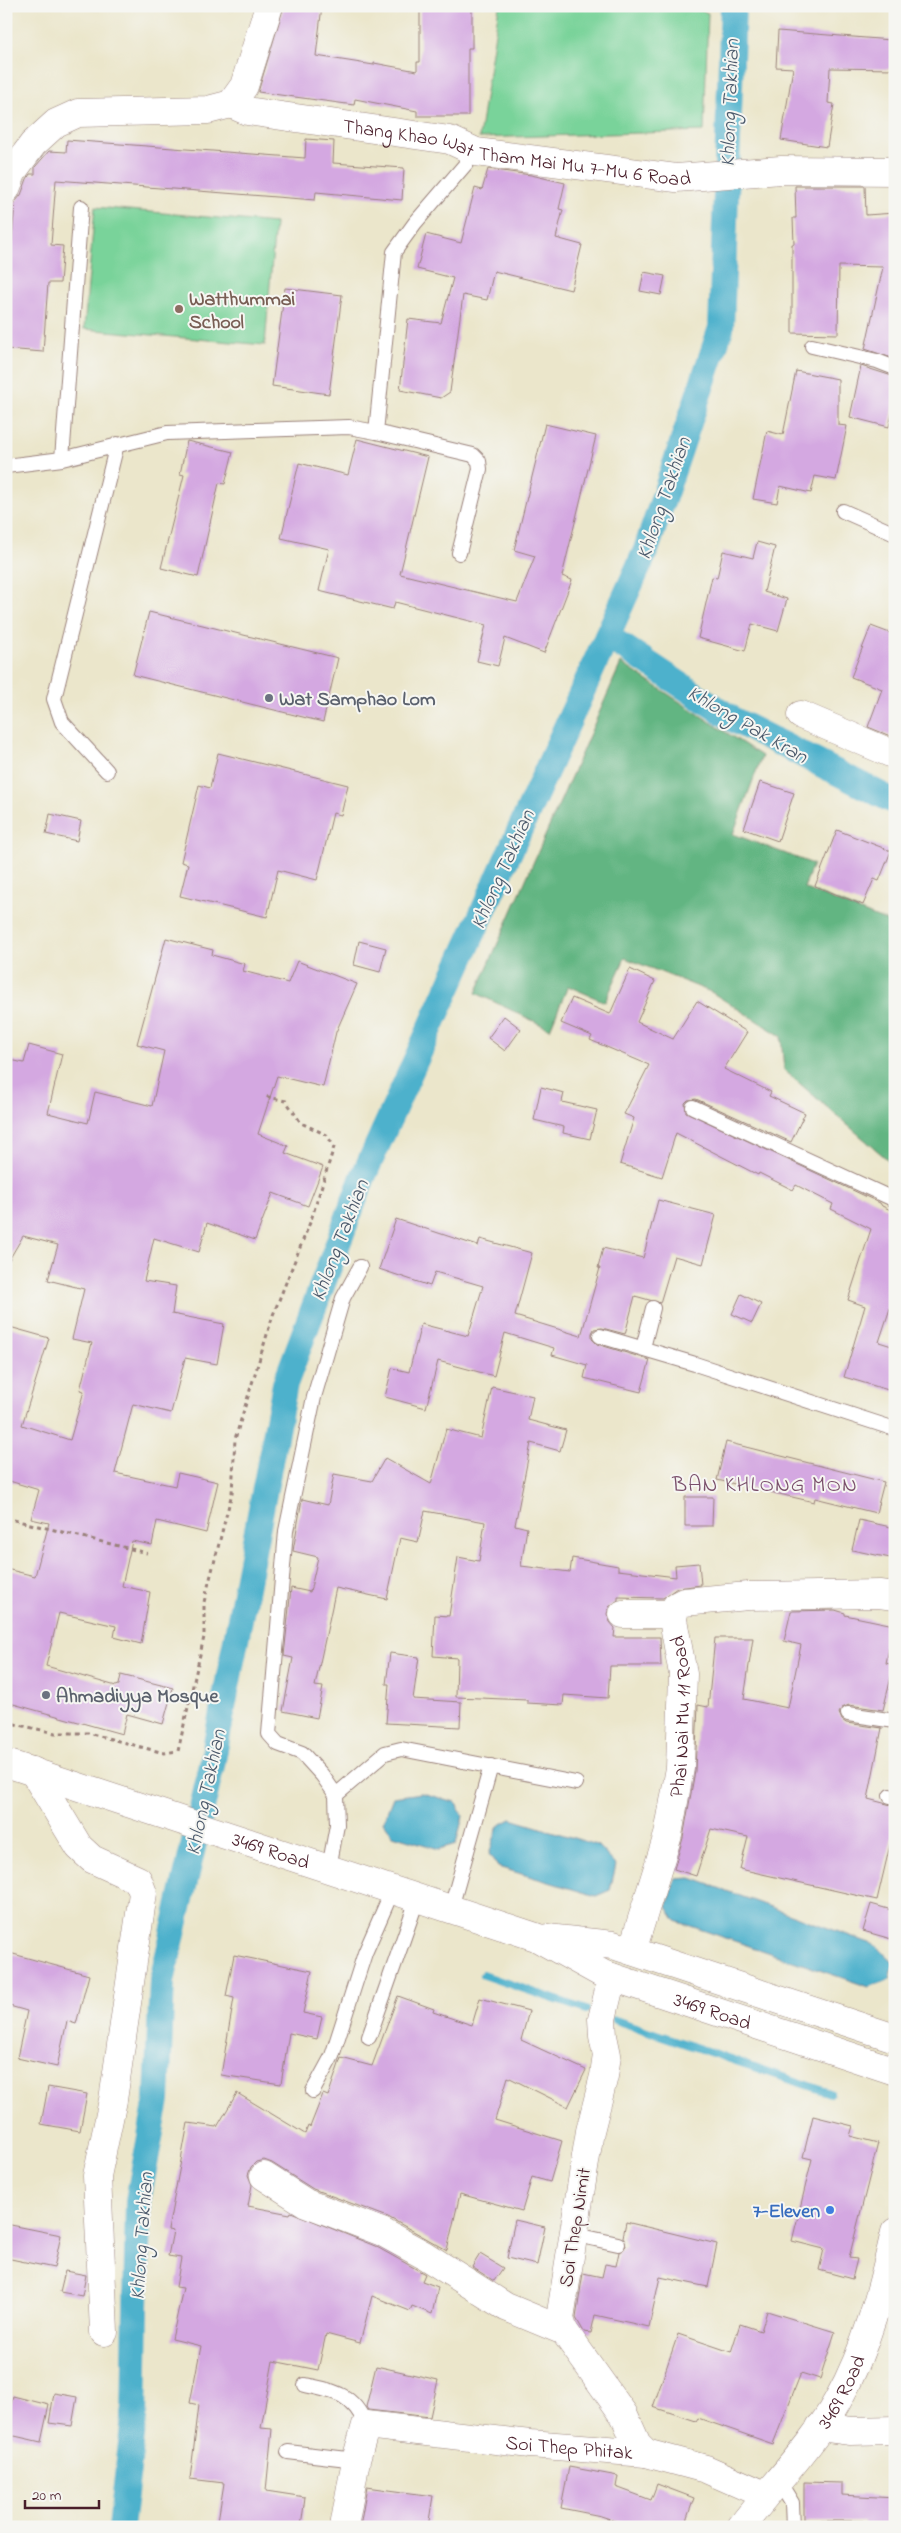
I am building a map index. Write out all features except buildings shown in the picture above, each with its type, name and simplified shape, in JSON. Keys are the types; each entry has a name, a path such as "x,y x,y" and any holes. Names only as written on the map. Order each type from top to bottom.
{"street":[{"path":"6,189 12,170 33,144 56,123 78,113 208,110 231,104 244,86 268,6"},
{"name":"Thang Khao Wat Tham Mai Mu 7-Mu 6 Road","path":"231,104 247,111 450,140 476,152 676,178 781,170 895,171"},
{"path":"801,715 895,755"},
{"name":"Phai Nai Mu 11 Road","path":"632,1951 668,1835 680,1768 683,1674 672,1614 676,1606 684,1602 748,1596 879,1594 895,1596"},
{"path":"623,1614 672,1614"},
{"name":"3469 Road","path":"6,1763 536,1937 603,1974 895,2071"},
{"path":"33,1771 79,1847 92,1859 138,1880 143,1893 113,2100 97,2176 104,2332"},
{"name":"3469 Road","path":"536,1937 613,1945 895,2038"},
{"name":"Soi Thep Nimit","path":"612,1977 602,2019 607,2056 604,2076 590,2131 572,2234 560,2319 564,2331 624,2416 637,2444 646,2454"},
{"path":"264,2176 306,2203 382,2232 424,2255 506,2307 564,2331"},
{"name":"3469 Road","path":"741,2527 820,2427 838,2400 866,2336 884,2282 895,2232"},
{"path":"344,2527 356,2460 366,2425"},
{"name":"Soi Thep Phitak","path":"366,2425 530,2444 646,2454 771,2488"},
{"path":"820,2427 851,2431 895,2430"}],"lane":[{"path":"376,432 394,252 415,223 476,152"},
{"path":"62,459 81,207"},
{"path":"812,346 877,361 895,368"},
{"path":"6,466 62,459 117,444 167,434 350,427 473,455 479,461 480,469 459,553"},
{"path":"107,771 62,722 54,699 117,444"},
{"path":"844,512 895,534"},
{"path":"693,1107 895,1200"},
{"path":"329,1868 337,1825 336,1795 322,1775 302,1753 278,1744 269,1734 286,1531 314,1398 342,1298 360,1267"},
{"path":"643,1348 653,1308"},
{"path":"600,1336 895,1429"},
{"path":"848,1714 895,1721"},
{"path":"336,1795 385,1753 401,1749 576,1783"},
{"path":"451,1908 492,1766"},
{"path":"369,2037 405,1893"},
{"path":"313,2090 332,2056 365,1952 405,1893"},
{"path":"572,2234 618,2244"},
{"path":"305,2385 335,2391 350,2400 360,2412 366,2425"},
{"path":"288,2452 356,2460"},
{"path":"771,2488 792,2503 793,2527"}],"path":[{"path":"6,1722 55,1733 88,1733 164,1753 178,1751 204,1637 204,1602 232,1493 235,1439 273,1315 311,1220 334,1147 327,1135 301,1124 286,1101 264,1096"},
{"path":"6,1518 147,1552"}],"green space":[{"path":"499,6 687,6 708,13 704,131 479,138"},
{"path":"95,207 275,223 265,345 84,329"},
{"path":"621,663 762,756 733,834 813,864 804,888 895,925 895,1166 784,1070 781,1036 711,992 625,958 605,1002 568,986 550,1029 476,993"}],"water":[{"path":"422,1793 455,1802 463,1816 456,1844 439,1849 393,1835 383,1822 393,1797"},
{"path":"511,1819 597,1845 616,1865 610,1890 596,1896 498,1867 489,1854 498,1826"},
{"path":"691,1878 875,1945 894,1963 890,1979 869,1987 676,1921 667,1907 676,1879"}],"waterway":[{"name":"Khlong Takhian","path":"121,2527 134,2419 138,2201 157,2100 162,1981 212,1765 285,1384 363,1177 646,550 721,328 733,6"},
{"name":"Khlong Pak Kran","path":"607,636 734,720 895,802"},
{"path":"483,1975 586,2010"},
{"path":"615,2020 830,2093"}],"place":[{"name":"Watthummai School","path":"179,309"},
{"name":"Wat Samphao Lom","path":"269,698"},
{"name":"Ahmadiyya Mosque","path":"46,1695"},
{"name":"7-Eleven","path":"830,2210"}],"district":[{"name":"BAN KHLONG MON","path":"765,1483"}]}
